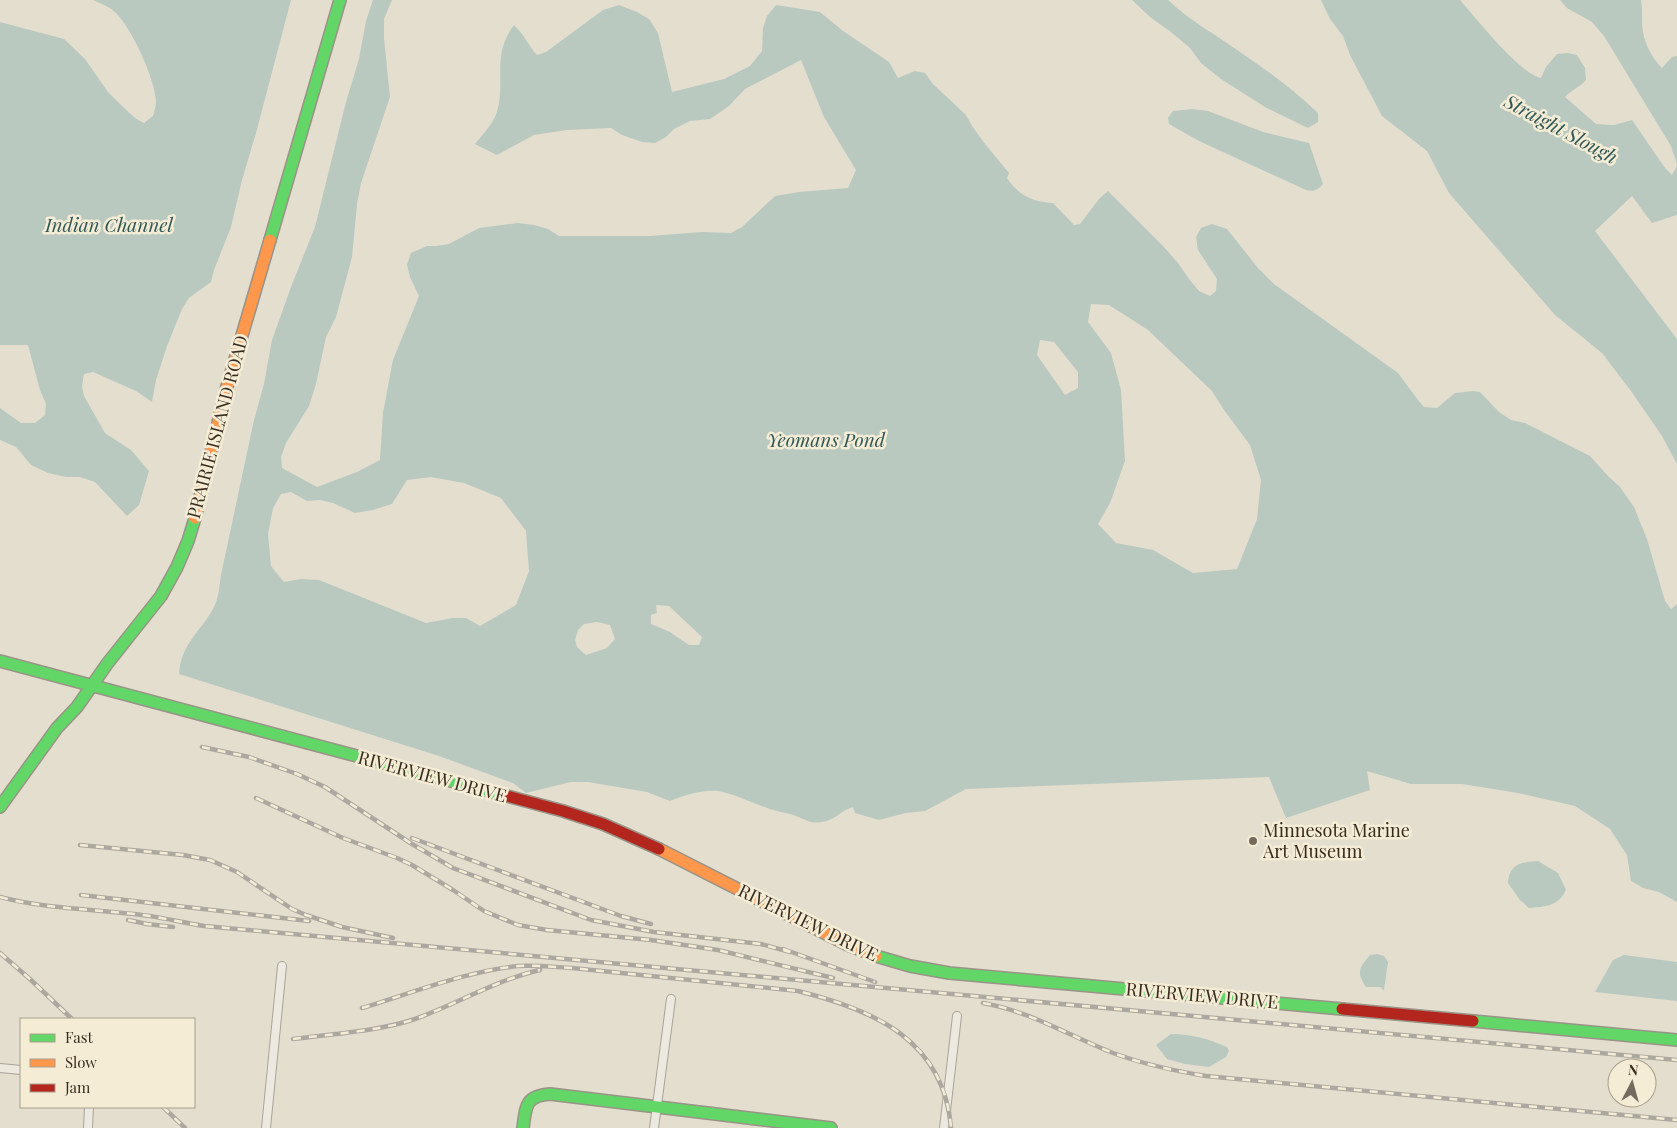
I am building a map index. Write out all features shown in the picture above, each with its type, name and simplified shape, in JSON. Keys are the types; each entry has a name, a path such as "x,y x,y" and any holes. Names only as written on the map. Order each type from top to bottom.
{"street":[{"name":"PRAIRIE ISLAND ROAD","path":"0,807 57,728 77,707 161,596 188,540 201,496 229,381 340,0"},
{"name":"RIVERVIEW DRIVE","path":"0,661 563,811 603,824 662,850 821,932 879,958 905,966 949,973 1677,1040"},
{"path":"266,1128 282,966"},
{"path":"654,1128 671,999"},
{"path":"944,1128 956,1016"},
{"path":"0,1068 20,1070"},
{"path":"523,1128 526,1105 532,1097 540,1094 656,1106 831,1128"},
{"path":"88,1128 90,1108"}],"water":[{"name":"Indian Channel","path":"93,0 291,0 231,227 211,282 189,298 182,309 156,380 152,402 136,391 93,372 84,374 82,386 84,396 105,433 131,450 149,471 139,505 127,516 95,482 80,477 66,477 48,473 31,465 16,447 0,440 0,408 21,423 35,423 45,415 46,404 40,390 28,345 0,345 0,22 64,39 85,59 108,92 135,118 144,123 153,116 156,103 152,80 142,55 129,30 116,13 105,5"},
{"name":"Yeomans Pond","path":"373,0 392,0 384,19 390,97 361,183 352,257 336,317 326,337 316,384 309,406 286,443 281,457 282,468 317,487 357,472 380,460 383,413 393,360 419,296 410,277 407,265 411,253 427,246 449,244 479,228 518,223 548,229 559,236 650,236 702,232 731,233 742,227 775,196 848,188 856,170 824,117 801,60 745,89 729,106 710,119 690,121 674,129 666,137 655,143 642,142 622,135 611,128 567,130 534,135 497,155 475,144 490,125 497,112 503,47 514,25 537,55 546,52 603,10 619,5 637,12 649,19 658,33 672,92 724,79 750,66 762,51 763,28 767,16 776,5 820,12 843,31 889,62 898,78 915,71 925,73 933,84 966,115 985,144 1009,173 1007,178 1011,184 1021,193 1033,199 1053,203 1074,225 1080,224 1099,199 1108,191 1164,247 1199,291 1210,296 1216,291 1217,279 1198,250 1196,237 1201,228 1212,224 1227,229 1258,268 1274,284 1398,373 1424,407 1437,408 1455,393 1480,392 1499,412 1511,420 1525,423 1590,456 1620,487 1634,507 1647,539 1665,601 1671,609 1677,604 1677,902 1659,892 1643,888 1631,881 1627,855 1610,829 1575,806 1518,793 1462,784 1411,784 1367,771 1370,790 1286,818 1269,777 966,789 925,811 906,813 879,820 855,813 853,807 831,819 814,822 716,791 696,793 670,801 647,792 588,782 571,782 526,793 513,783 439,756 179,674 183,654 187,646 208,617 216,601 272,340 315,227 346,102 359,59 366,21","holes":["1091,304 1109,305 1148,330 1212,391 1250,445 1261,480 1257,519 1237,569 1193,573 1153,550 1116,543 1098,524 1110,503 1125,461 1121,390 1111,353 1088,322","1040,340 1054,342 1078,372 1078,388 1065,395 1037,355","431,477 464,483 501,498 526,531 529,571 516,605 480,626 466,618 453,618 426,623 319,580 301,579 284,582 271,566 268,534 273,508 281,494 291,492 307,501 320,500 333,503 355,513 392,504 407,480","656,605 669,606 702,637 699,645 689,645 670,632 651,624 651,615 657,613","597,622 610,625 615,639 607,648 586,655 577,647 575,640 578,630 584,624"]},
{"path":"1132,0 1168,0 1194,21 1261,66 1290,89 1318,113 1318,122 1308,128 1265,107 1221,79 1201,63 1190,48 1150,17"},
{"name":"Straight Slough","path":"1321,0 1460,0 1510,56 1532,74 1541,78 1546,67 1557,54 1568,53 1577,55 1585,68 1586,80 1565,97 1596,124 1614,125 1632,120 1665,168 1672,175 1677,166 1677,215 1652,223 1632,196 1595,231 1677,339 1677,464 1662,436 1602,353 1555,315 1449,193 1427,151 1382,116 1350,55 1343,36 1330,19"},
{"path":"1560,0 1641,0 1643,32 1653,56 1662,68 1672,57 1677,56 1677,164 1671,146 1604,36 1592,22 1567,8"},
{"path":"1192,109 1208,111 1263,132 1309,143 1323,184 1316,190 1306,190 1199,141 1169,124 1168,118 1173,111"},
{"path":"1538,861 1558,873 1566,890 1559,899 1550,905 1529,908 1520,900 1508,883 1509,877 1513,868 1517,865"},
{"path":"1370,955 1384,956 1388,962 1384,990 1380,987 1366,987 1360,974 1363,963"},
{"path":"1624,955 1677,962 1677,1001 1595,992 1613,960"},
{"path":"1171,1034 1207,1039 1227,1047 1229,1051 1226,1057 1209,1067 1185,1064 1167,1059 1156,1045"}],"railway":[{"path":"202,747 249,757 297,774 325,787 412,844 453,868 591,920 654,932 761,944 790,952"},
{"path":"256,798 343,838 412,865 484,911 518,925 547,930 651,940 718,950 833,978"},
{"path":"412,838 621,916 651,924"},
{"path":"80,845 183,855 210,860 237,872 292,909 306,915 342,927 393,938"},
{"path":"81,895 309,921"},
{"path":"0,897 56,907 150,916 204,926 1677,1060"},
{"path":"128,920 173,927"},
{"path":"783,949 875,982"},
{"path":"0,953 71,1018"},
{"path":"362,1008 440,983 518,966 572,968 798,991 853,1008 878,1019 920,1051 935,1072 946,1098 951,1128"},
{"path":"293,1039 355,1032 401,1023 431,1013 492,986 540,970"},
{"path":"983,1003 1033,1018 1124,1057 1159,1067 1206,1076 1677,1120"},
{"path":"164,1108 185,1128"}],"traffic: fast":[{"path":"270,240 340,0"},
{"path":"0,807 57,728 77,707 107,664 161,596 177,567 195,518"},
{"path":"0,661 507,796"},
{"path":"876,956 910,966 949,973 1342,1009"},
{"path":"1473,1021 1677,1040"},
{"path":"523,1128 528,1103 536,1097 550,1094 831,1128"}],"traffic: slow":[{"path":"195,518 226,390 270,240"},
{"path":"659,849 848,945 876,956"}],"traffic: jam":[{"path":"507,796 603,824 659,849"},
{"path":"1342,1009 1473,1021"}],"place":[{"name":"Minnesota Marine Art Museum","path":"1253,841"}]}
